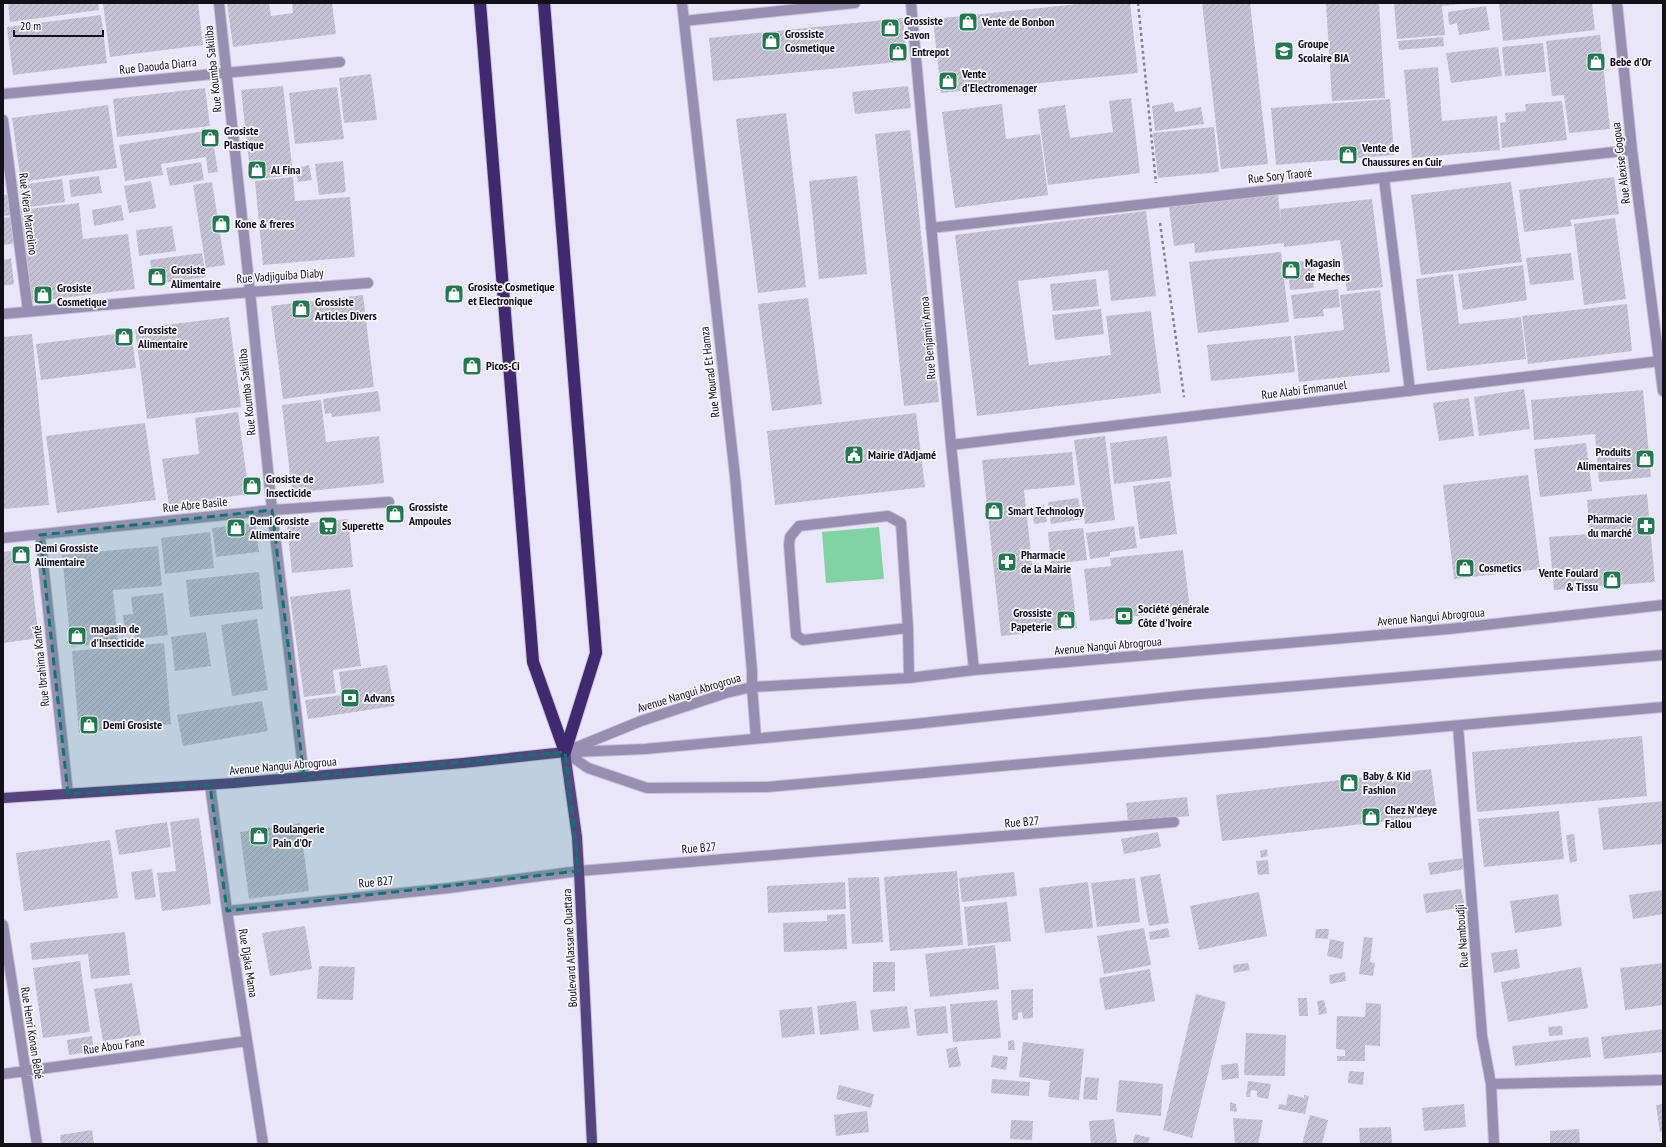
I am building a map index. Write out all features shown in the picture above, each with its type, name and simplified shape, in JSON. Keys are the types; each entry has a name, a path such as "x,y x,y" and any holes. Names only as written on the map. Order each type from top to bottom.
{"highway":[{"path":"480,3 533,662 565,752"},
{"path":"544,3 596,653 565,752"}],"main road":[{"name":"Avenue Nangui Abrogroua","path":"3,798 210,785 463,763 565,752"},
{"name":"Boulevard Alassane Ouattara","path":"565,752 577,837 592,1144"}],"street":[{"name":"Rue Koumba Sakiliba","path":"219,3 272,510 304,777"},
{"name":"Rue Mourad Et Hamza","path":"682,3 735,476 752,671 756,738"},
{"path":"684,21 855,3"},
{"name":"Rue Benjamin Amoa","path":"911,3 951,445 974,670"},
{"name":"Rue Alexise Gogoua","path":"1617,3 1632,150 1663,391"},
{"name":"Rue Daouda Diarra","path":"3,94 340,62"},
{"name":"Rue Viera Marcelino","path":"3,120 28,311"},
{"name":"Rue Sory Traoré","path":"931,228 1632,150"},
{"path":"1384,178 1410,391"},
{"name":"Rue Vadjiguiba Diaby","path":"3,314 368,283"},
{"name":"Rue Alabi Emmanuel","path":"951,445 1660,361"},
{"name":"Rue Abre Basile","path":"3,538 272,510 389,502"},
{"path":"908,628 803,640 796,634 789,545 790,537 799,526 888,516 901,523 908,628 909,678"},
{"name":"Rue Ibrahima Kanté","path":"40,535 68,794"},
{"name":"Avenue Nangui Abrogroua","path":"565,752 642,721 726,693 752,687 909,678 974,670 1449,629 1663,605"},
{"name":"Avenue Nangui Abrogroua","path":"565,752 645,749 929,723 1190,695 1663,655"},
{"path":"565,752 588,768 647,788 767,787 1663,707"},
{"name":"Rue Namboudji","path":"1458,726 1482,1036 1491,1084 1494,1144"},
{"name":"Rue Djaka Mama","path":"210,785 227,911 263,1144"},
{"name":"Rue B27","path":"227,911 449,888 579,872 1174,822"},
{"name":"Rue Henri Konan Bébé","path":"3,926 24,1071 37,1144"},
{"name":"Rue Abou Fane","path":"3,1074 247,1041"},
{"path":"1491,1084 1663,1080"}],"highlighted area":[{"path":"272,510 304,777 565,752 579,871 227,911 210,785 68,794 40,535"}],"green space":[{"path":"879,527 884,579 826,583 822,532"}],"building":[{"path":"8,3 98,3 99,10 10,22"},
{"path":"103,3 198,3 203,45 110,57"},
{"path":"227,3 269,3 271,16 293,13 292,3 332,3 336,34 233,47"},
{"path":"1087,3 1130,3 1138,73 941,93 933,19"},
{"path":"1202,3 1250,3 1268,164 1221,169"},
{"path":"1326,3 1379,3 1385,98 1332,101"},
{"path":"1394,3 1460,4 1442,6 1445,35 1397,39"},
{"path":"1499,3 1592,3 1595,30 1503,41"},
{"path":"1486,6 1490,30 1459,35 1457,23 1449,25 1448,12"},
{"path":"101,15 107,63 13,75 7,27"},
{"path":"903,18 907,61 713,81 709,38"},
{"path":"1600,35 1610,129 1569,133 1564,95 1552,96 1546,41"},
{"path":"1443,37 1444,46 1399,50 1398,41"},
{"path":"1543,43 1546,72 1505,76 1502,47"},
{"path":"1498,47 1502,76 1451,83 1446,53"},
{"path":"1438,67 1442,121 1497,116 1500,150 1412,158 1404,70"},
{"path":"371,74 377,120 344,123 339,78"},
{"path":"283,86 293,175 251,180 241,90"},
{"path":"908,86 911,108 855,114 852,92"},
{"path":"337,87 344,139 295,144 289,93"},
{"path":"205,88 210,126 117,137 113,99"},
{"path":"1131,98 1140,173 1048,185 1038,109 1065,105 1070,138 1113,132 1109,101"},
{"path":"1390,99 1394,155 1276,165 1271,108"},
{"path":"1562,101 1567,140 1502,148 1500,123 1506,122 1505,113 1526,111 1525,104"},
{"path":"1173,102 1175,112 1201,107 1204,124 1155,131 1152,106"},
{"path":"1002,104 1006,139 1040,134 1048,195 955,208 942,112"},
{"path":"108,105 117,168 21,182 12,118"},
{"path":"786,113 806,287 758,293 736,119"},
{"path":"1214,127 1219,172 1158,178 1153,133"},
{"path":"211,130 218,172 208,173 206,157 161,164 163,175 125,181 119,145"},
{"path":"910,130 939,402 904,406 875,134"},
{"path":"343,161 346,192 319,195 315,164"},
{"path":"201,162 204,180 170,186 166,168"},
{"path":"309,165 312,180 298,182 296,168"},
{"path":"99,176 102,193 71,197 69,180"},
{"path":"857,176 867,274 819,279 809,181"},
{"path":"293,177 295,201 350,197 355,257 263,265 255,181"},
{"path":"1614,177 1619,214 1570,220 1572,226 1524,232 1519,190"},
{"path":"62,179 65,202 23,208 20,185"},
{"path":"151,181 156,208 129,213 124,186"},
{"path":"212,182 225,265 206,268 193,185"},
{"path":"1511,182 1522,262 1421,275 1411,195"},
{"path":"11,194 13,215 3,216 3,195"},
{"path":"1278,195 1281,224 1280,209 1372,199 1383,287 1347,291 1340,240 1284,247 1284,243 1195,253 1194,243 1174,246 1169,207"},
{"path":"79,203 83,239 128,234 135,289 30,302 20,210"},
{"path":"121,205 124,220 94,226 92,210"},
{"path":"1146,211 1156,296 1111,301 1108,270 1018,281 1029,365 1111,355 1106,316 1151,311 1161,393 977,416 955,235"},
{"path":"12,217 16,243 3,245 3,218"},
{"path":"1615,218 1626,299 1584,305 1574,224"},
{"path":"172,226 176,251 139,256 136,230"},
{"path":"1281,252 1289,322 1198,333 1189,262"},
{"path":"202,253 206,277 153,284 150,260"},
{"path":"1571,253 1574,280 1530,285 1526,258"},
{"path":"11,258 14,284 3,286 3,260"},
{"path":"1311,260 1314,288 1290,290 1287,263"},
{"path":"1523,265 1527,300 1463,310 1458,274"},
{"path":"1453,274 1459,324 1521,317 1526,359 1427,371 1416,279"},
{"path":"1096,279 1099,306 1053,311 1050,284"},
{"path":"1338,289 1340,307 1323,309 1324,316 1294,319 1291,295"},
{"path":"1380,290 1390,372 1299,382 1294,336 1344,330 1340,295"},
{"path":"363,295 374,387 283,399 271,306"},
{"path":"808,298 822,404 772,411 758,304"},
{"path":"1627,304 1632,351 1528,364 1522,316"},
{"path":"1101,309 1104,334 1055,340 1052,315"},
{"path":"229,317 241,407 147,419 135,329"},
{"path":"131,332 136,368 41,380 36,344"},
{"path":"32,334 49,505 3,509 3,337"},
{"path":"1291,336 1295,372 1211,381 1207,345"},
{"path":"1524,389 1530,429 1479,436 1474,397"},
{"path":"1643,390 1651,477 1599,482 1595,434 1534,440 1531,400"},
{"path":"378,391 381,411 332,417 331,413 325,414 323,399"},
{"path":"1469,398 1474,436 1439,441 1433,403"},
{"path":"321,400 326,442 379,436 384,483 292,493 282,405"},
{"path":"238,412 249,494 169,505 162,459 199,454 195,418"},
{"path":"916,413 925,487 775,505 767,431"},
{"path":"145,423 156,500 57,513 46,436"},
{"path":"1105,436 1115,520 1085,524 1074,440"},
{"path":"1167,436 1172,477 1114,484 1110,443"},
{"path":"1586,443 1592,491 1540,497 1534,449"},
{"path":"1072,452 1075,485 1024,490 1033,572 1070,568 1077,628 1001,636 982,460"},
{"path":"1528,475 1540,569 1454,579 1443,485"},
{"path":"1170,481 1177,534 1140,539 1133,486"},
{"path":"1647,494 1655,582 1554,590 1549,537 1590,534 1587,500"},
{"path":"1078,498 1082,519 1051,524 1048,502"},
{"path":"1044,505 1047,522 1034,524 1032,507"},
{"path":"348,519 353,567 292,573 287,525"},
{"path":"255,523 259,552 216,557 212,528"},
{"path":"1134,526 1137,548 1110,552 1110,556 1090,559 1086,533"},
{"path":"1083,528 1087,560 1051,564 1048,532"},
{"path":"210,532 214,568 165,574 161,538"},
{"path":"158,546 162,586 113,590 118,642 71,647 62,555"},
{"path":"28,549 39,638 3,643 3,552"},
{"path":"1183,550 1190,610 1090,621 1084,569 1111,566 1110,558"},
{"path":"259,572 263,609 190,617 186,580"},
{"path":"350,589 361,666 333,670 336,693 304,697 290,597"},
{"path":"163,593 168,635 135,639 135,632 125,633 123,615 133,614 131,597"},
{"path":"257,619 268,690 232,696 221,625"},
{"path":"206,632 211,666 175,671 171,637"},
{"path":"164,643 171,724 79,733 72,651"},
{"path":"387,665 394,706 308,719 305,700 342,695 339,672"},
{"path":"262,701 268,731 183,746 177,715"},
{"path":"1642,736 1647,796 1477,812 1472,752"},
{"path":"1431,769 1437,815 1222,841 1216,795"},
{"path":"1187,797 1189,816 1128,822 1126,803"},
{"path":"1663,801 1663,844 1603,850 1598,808"},
{"path":"1559,811 1564,859 1484,867 1478,819"},
{"path":"199,818 211,904 162,911 157,873 176,871 170,822"},
{"path":"167,822 171,847 119,855 115,830"},
{"path":"300,823 309,891 249,899 240,832"},
{"path":"1158,832 1161,847 1124,854 1121,839"},
{"path":"1574,834 1577,861 1570,863 1566,835"},
{"path":"110,840 118,898 24,911 16,853"},
{"path":"1267,849 1268,856 1261,858 1260,851"},
{"path":"1464,858 1466,869 1430,875 1428,863"},
{"path":"1268,860 1269,874 1258,875 1256,861"},
{"path":"152,869 156,897 135,900 131,872"},
{"path":"957,871 963,945 890,951 884,877"},
{"path":"1014,872 1017,896 962,902 959,878"},
{"path":"1160,874 1169,923 1149,926 1140,877"},
{"path":"879,877 883,942 852,944 848,878"},
{"path":"1135,878 1140,922 1097,927 1091,883"},
{"path":"845,882 846,909 768,913 767,886"},
{"path":"1088,882 1093,928 1045,933 1039,888"},
{"path":"1461,889 1465,907 1426,913 1423,894"},
{"path":"1663,890 1663,914 1633,919 1629,895"},
{"path":"1259,892 1267,936 1199,950 1190,906"},
{"path":"1558,894 1562,926 1515,933 1510,901"},
{"path":"1007,902 1011,941 968,946 964,907"},
{"path":"845,914 847,949 784,952 783,923 827,921 827,915"},
{"path":"305,926 312,969 270,976 262,933"},
{"path":"1144,928 1151,965 1104,974 1097,936"},
{"path":"1168,928 1170,937 1150,940 1149,932"},
{"path":"1316,929 1329,929 1328,939 1315,938"},
{"path":"125,932 130,975 91,979 88,954 32,960 30,943"},
{"path":"1364,937 1373,938 1370,962 1375,963 1373,976 1359,974"},
{"path":"1330,939 1344,942 1342,959 1327,956"},
{"path":"995,945 999,989 930,997 925,954"},
{"path":"1517,949 1520,968 1494,973 1491,953"},
{"path":"80,961 90,1032 43,1038 33,968"},
{"path":"873,962 895,962 895,991 873,992"},
{"path":"1248,963 1250,970 1234,973 1233,965"},
{"path":"1663,963 1663,1005 1625,1010 1620,968"},
{"path":"319,966 355,967 353,1000 317,999"},
{"path":"1581,967 1588,1008 1508,1022 1501,982"},
{"path":"1150,969 1155,1001 1105,1010 1099,978"},
{"path":"1345,972 1346,981 1330,984 1329,975"},
{"path":"132,983 141,1035 103,1041 94,989"},
{"path":"1033,989 1033,1018 1023,1019 1022,1012 1018,1013 1018,1020 1012,1020 1011,990"},
{"path":"1196,994 1226,1002 1192,1138 1163,1130"},
{"path":"1298,998 1307,998 1308,1016 1299,1016"},
{"path":"997,1000 1001,1038 953,1042 950,1004"},
{"path":"1324,1000 1327,1013 1319,1015 1317,1001"},
{"path":"856,1001 859,1030 820,1035 817,1006"},
{"path":"1366,1003 1381,1004 1380,1046 1365,1045 1365,1061 1337,1061 1337,1056 1345,1056 1345,1050 1336,1049 1337,1016 1365,1017"},
{"path":"907,1006 910,1028 873,1032 870,1010"},
{"path":"946,1006 948,1033 917,1036 914,1009"},
{"path":"812,1007 815,1034 782,1038 779,1010"},
{"path":"1562,1026 1563,1035 1549,1036 1548,1027"},
{"path":"1663,1029 1663,1052 1604,1059 1601,1037"},
{"path":"1246,1033 1286,1035 1285,1076 1244,1075"},
{"path":"92,1036 94,1051 69,1055 67,1040"},
{"path":"1588,1037 1591,1057 1515,1066 1512,1046"},
{"path":"1014,1040 1015,1050 1008,1050 1008,1041"},
{"path":"1023,1042 1084,1049 1079,1100 1048,1097 1050,1081 1019,1077"},
{"path":"957,1047 961,1066 949,1068 946,1049"},
{"path":"993,1055 1008,1057 1006,1070 991,1067"},
{"path":"1238,1063 1239,1078 1222,1080 1221,1065"},
{"path":"1349,1071 1364,1072 1363,1085 1348,1083"},
{"path":"1085,1077 1099,1078 1097,1100 1083,1099"},
{"path":"992,1079 1030,1082 1029,1096 991,1093"},
{"path":"1119,1080 1163,1084 1161,1116 1116,1112"},
{"path":"1248,1081 1271,1084 1268,1099 1257,1097 1257,1091 1251,1090 1250,1097 1246,1097"},
{"path":"839,1085 874,1094 871,1108 836,1099"},
{"path":"1288,1094 1304,1098 1304,1095 1309,1096 1305,1114 1278,1109 1279,1104 1286,1105"},
{"path":"1230,1102 1236,1104 1237,1112 1230,1111"},
{"path":"1464,1104 1466,1127 1424,1131 1422,1108"},
{"path":"1663,1104 1663,1131 1660,1132 1656,1105"},
{"path":"867,1111 869,1132 836,1136 834,1115"},
{"path":"1310,1115 1328,1120 1322,1144 1302,1144"},
{"path":"1233,1118 1263,1120 1258,1144 1235,1144"},
{"path":"1114,1119 1117,1144 1091,1144 1089,1121"},
{"path":"1011,1120 1033,1121 1032,1140 1010,1139"},
{"path":"1391,1127 1392,1144 1360,1144 1359,1128"},
{"path":"1579,1129 1580,1144 1550,1144 1550,1131"},
{"path":"92,1130 94,1144 61,1144 60,1135"},
{"path":"1135,1134 1150,1138 1148,1144 1133,1143"}],"place":[{"name":"Vente de Bonbon","path":"968,22"},
{"name":"Grossiste Savon","path":"890,28"},
{"name":"Grossiste Cosmetique","path":"771,41"},
{"name":"Groupe Scolaire BIA","path":"1284,51"},
{"name":"Entrepot","path":"898,52"},
{"name":"Bebe d'Or","path":"1596,62"},
{"name":"Vente d'Electromenager","path":"948,81"},
{"name":"Grosiste Plastique","path":"210,138"},
{"name":"Vente de Chaussures en Cuir","path":"1348,155"},
{"name":"Al Fina","path":"257,170"},
{"name":"Kone & freres","path":"221,224"},
{"name":"Magasin de Meches","path":"1291,270"},
{"name":"Grosiste Alimentaire","path":"157,277"},
{"name":"Grosiste Cosmetique et Electronique","path":"454,294"},
{"name":"Grosiste Cosmetique","path":"43,295"},
{"name":"Grossiste Articles Divers","path":"301,309"},
{"name":"Grossiste Alimentaire","path":"124,337"},
{"name":"Picos-Ci","path":"472,366"},
{"name":"Mairie d'Adjamé","path":"854,455"},
{"name":"Produits Alimentaires","path":"1645,459"},
{"name":"Grosiste de Insecticide","path":"252,486"},
{"name":"Smart Technology","path":"994,511"},
{"name":"Grossiste Ampoules","path":"395,514"},
{"name":"Superette","path":"328,526"},
{"name":"Pharmacie du marché","path":"1646,526"},
{"name":"Demi Grosiste Alimentaire","path":"236,528"},
{"name":"Demi Grossiste Alimentaire","path":"21,555"},
{"name":"Pharmacie de la Mairie","path":"1007,562"},
{"name":"Cosmetics","path":"1465,568"},
{"name":"Vente Foulard & Tissu","path":"1612,580"},
{"name":"Société générale Côte d'Ivoire","path":"1124,616"},
{"name":"Grossiste Papeterie","path":"1066,620"},
{"name":"magasin de d'Insecticide","path":"77,636"},
{"name":"Advans","path":"350,698"},
{"name":"Demi Grosiste","path":"89,725"},
{"name":"Baby & Kid Fashion","path":"1349,783"},
{"name":"Chez N'deye Fallou","path":"1371,817"},
{"name":"Boulangerie Pain d'Or","path":"259,836"}]}
